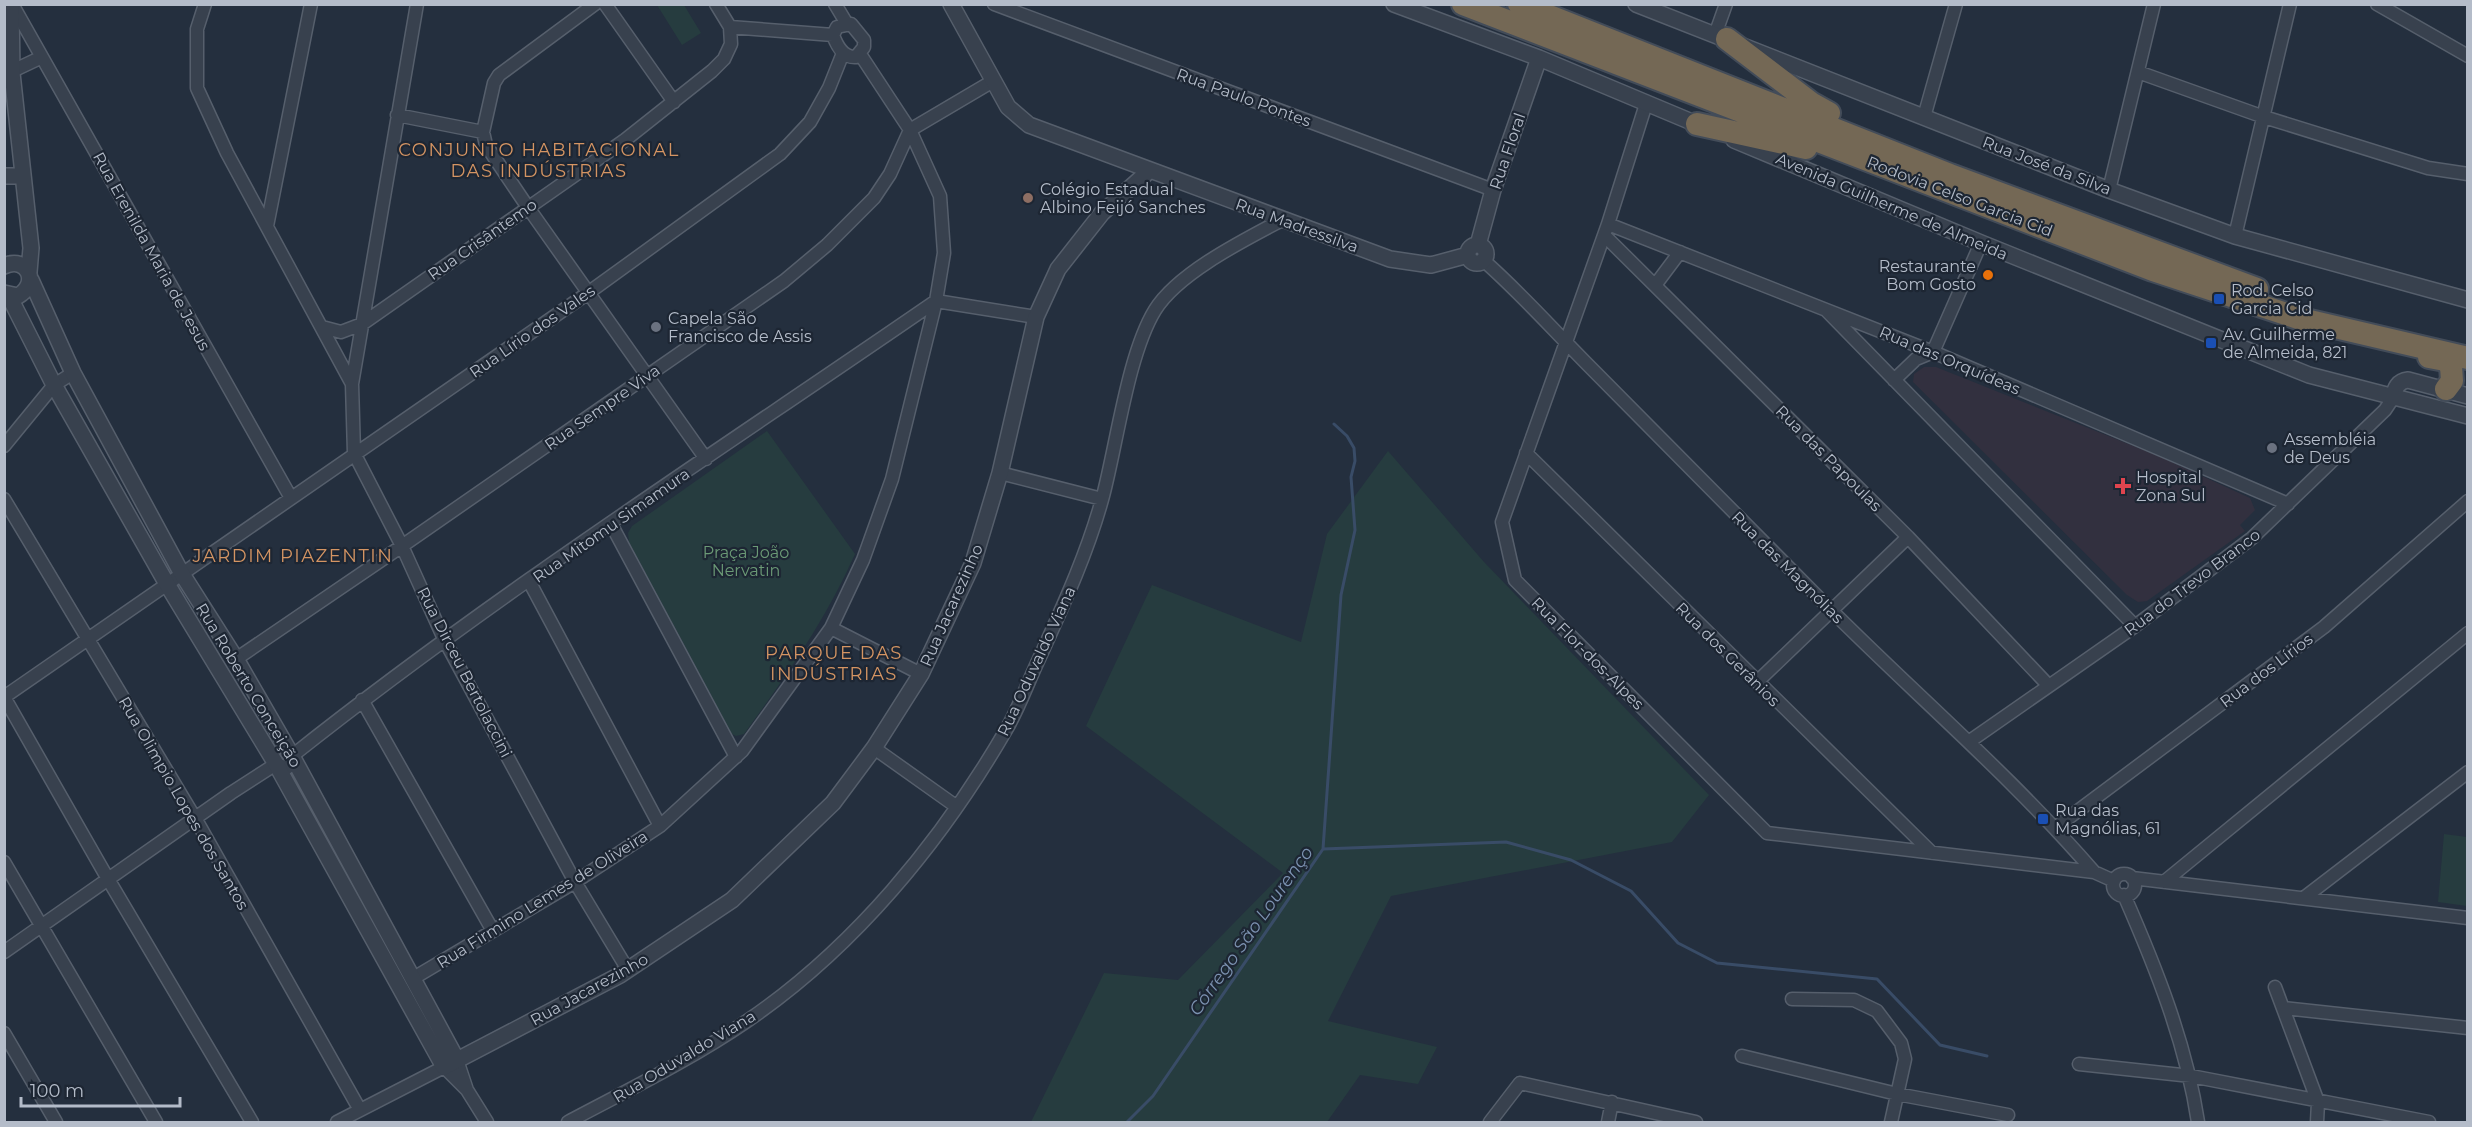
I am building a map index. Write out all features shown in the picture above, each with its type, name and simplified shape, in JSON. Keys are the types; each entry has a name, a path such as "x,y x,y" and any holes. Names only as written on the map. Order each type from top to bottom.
{"highway":[{"name":"Rodovia Celso Garcia Cid","path":"1463,4 2153,270 2301,319 2468,358"},
{"name":"Rodovia Celso Garcia Cid","path":"1519,4 1950,175 2278,297 2468,344"},
{"path":"1721,37 1811,103 1842,121 1919,155 1950,175"},
{"path":"1696,124 1822,151 1898,177 1922,182"},
{"path":"2301,319 2351,339 2445,360 2451,366 2453,373 2452,381 2446,389"}],"street":[{"name":"Rua Erenilda Maria de Jesus","path":"11,4 291,498"},
{"name":"Rua Roberto Conceição","path":"11,4 8,74 31,248 30,276 73,373 182,574 236,659 292,756 412,979 450,1063"},
{"path":"205,4 197,29 197,88 227,153 352,384"},
{"path":"267,226 311,4"},
{"name":"Rua Dirceu Bertolaccini","path":"417,4 352,384 354,453 402,546 445,641 575,882 628,970"},
{"path":"595,4 499,75 494,83 483,132 486,145 706,459"},
{"path":"605,4 674,102"},
{"path":"716,4 730,27 833,35"},
{"path":"833,35 843,53 850,58 861,54 864,40 857,29 847,24 835,4"},
{"name":"Rua Madressilva","path":"951,4 1008,107 1029,125 1390,259 1431,266 1476,253"},
{"name":"Rua Paulo Pontes","path":"994,4 1493,190"},
{"name":"Avenida Guilherme de Almeida","path":"1394,4 1539,58 1981,243 2309,375 2468,416"},
{"name":"Rua José da Silva","path":"1636,4 2109,190 2235,236 2468,300"},
{"path":"1721,37 1726,4"},
{"path":"1924,117 1956,4"},
{"path":"2109,190 2154,4"},
{"path":"2235,236 2290,4"},
{"path":"2377,4 2468,56"},
{"path":"833,35 837,27 847,24"},
{"name":"Rua Crisântemo","path":"322,327 341,333 362,324 527,206 625,140 724,59 731,44 730,27"},
{"name":"Rua Lírio dos Vales","path":"5,697 588,293 794,141 810,122 829,88 843,53"},
{"name":"Rua Firmino Lemes de Oliveira","path":"412,979 575,882 660,826 736,757 831,628 863,560 887,494 936,301 944,253 940,196 910,130 861,54"},
{"path":"8,74 42,57"},
{"name":"Rua Floral","path":"1476,253 1493,190 1539,58"},
{"path":"2138,72 2264,117 2428,168 2468,174"},
{"path":"910,130 993,81"},
{"name":"Rua Flor-dos-Alpes","path":"1646,104 1606,229 1502,522 1515,580 1767,833 2094,872 2114,881"},
{"path":"397,115 483,132"},
{"name":"Rua Sempre Viva","path":"236,659 761,298 827,245 878,192 910,130"},
{"name":"Rua Jacarezinho","path":"450,1063 628,970 732,900 833,803 874,748 921,674 973,562 1000,472 1035,317 1069,252 1102,213 1149,171"},
{"path":"4,176 23,176"},
{"name":"Rua Oduvaldo Viana","path":"568,1122 667,1069 747,1021 833,952 917,861 957,807 1007,728 1074,583 1102,499 1137,355 1156,309 1187,277 1282,220"},
{"name":"Rua das Orquídeas","path":"1606,229 1680,252 1824,308 1933,352 2288,504"},
{"name":"Rua das Papoulas","path":"1606,229 1656,284 1908,537 2049,686"},
{"path":"1894,380 1916,359 1933,352 1981,243"},
{"path":"1656,284 1680,252"},
{"name":"Rua das Magnólias","path":"1476,253 1522,293 1565,342 1831,610 1970,741 2055,828 2094,872"},
{"path":"4,266 14,263 21,264 30,276 25,292 18,296 7,294"},
{"name":"Rua Roberto Conceição","path":"7,294 54,385 167,585 276,764 450,1063 487,1122"},
{"path":"936,301 1035,317"},
{"name":"Rua Mitomu Simamura","path":"276,764 287,768 291,765 292,756 362,700 611,524 936,301"},
{"path":"1824,308 2135,626"},
{"path":"4,446 54,385 73,373"},
{"path":"2393,398 2402,381 2446,389 2468,396"},
{"name":"Rua do Trevo Branco","path":"1970,741 2135,626 2252,538 2385,410 2393,398"},
{"name":"Rua dos Gerânios","path":"1526,453 1932,853"},
{"path":"1000,472 1102,499"},
{"name":"Rua Olimpio Lopes dos Santos","path":"4,499 195,818 360,1110"},
{"name":"Rua dos Lírios","path":"2055,828 2324,627 2468,501"},
{"path":"611,524 736,757"},
{"path":"1756,682 1908,537"},
{"path":"529,581 660,826"},
{"path":"831,628 921,674"},
{"path":"2164,882 2468,633"},
{"path":"5,697 108,879 252,1122"},
{"path":"362,700 493,931"},
{"path":"874,748 957,807"},
{"path":"4,952 276,764"},
{"path":"2305,897 2468,772"},
{"path":"4,862 156,1122"},
{"path":"2198,1122 2191,1076 2152,959 2124,896 2115,890 2114,881 2122,874 2132,878 2468,918"},
{"path":"2124,896 2130,894 2134,888 2132,878"},
{"path":"2275,987 2318,1102 2317,1122"},
{"path":"1792,999 1854,1000 1877,1011 1901,1043 1905,1059 1891,1122"},
{"path":"2284,1008 2468,1028"},
{"path":"4,1032 56,1122"},
{"path":"1742,1056 1897,1094 2008,1115"},
{"path":"337,1122 450,1063"},
{"path":"2079,1064 2191,1076 2409,1121 2429,1122"},
{"path":"1490,1122 1520,1083 1696,1122"},
{"path":"1608,1122 1612,1102"}],"shaded area":[{"name":"Hospital Zona Sul","path":"1924,367 1936,367 2156,455 2250,498 2255,510 2240,525 2245,531 2147,601 2138,602 2127,595 1913,382 1914,374"}],"green space":[{"path":"657,5 684,5 701,33 682,45"},
{"name":"Praça João Nervatin","path":"767,431 855,554 831,602 804,647 744,734 736,736 732,734 629,542 628,533 632,526"},
{"path":"1388,451 1484,562 1709,795 1672,842 1391,896 1328,1021 1437,1047 1418,1084 1360,1075 1327,1122 1031,1122 1104,973 1178,980 1283,873 1086,726 1152,585 1301,642 1327,534"},
{"path":"2444,834 2467,837 2467,906 2438,902"}],"waterway":[{"path":"1323,849 1341,595 1355,530 1351,477 1355,461 1354,448 1347,436 1334,424"},
{"name":"Córrego São Lourenço","path":"1127,1122 1153,1096 1323,849 1506,842 1571,860 1631,891 1678,943 1717,963 1877,979 1940,1045 1987,1056"}],"place":[{"name":"Colégio Estadual Albino Feijó Sanches","path":"1028,198"},
{"name":"Restaurante Bom Gosto","path":"1988,275"},
{"name":"Rod. Celso Garcia Cid","path":"2219,299"},
{"name":"Capela São Francisco de Assis","path":"656,327"},
{"name":"Av. Guilherme de Almeida, 821","path":"2211,343"},
{"name":"Assembléia de Deus","path":"2272,448"},
{"name":"Hospital Zona Sul","path":"2123,486"},
{"name":"Rua das Magnólias, 61","path":"2043,819"}],"district":[{"name":"CONJUNTO HABITACIONAL DAS INDÚSTRIAS","path":"539,160"},
{"name":"JARDIM PIAZENTIN","path":"293,556"},
{"name":"PARQUE DAS INDÚSTRIAS","path":"834,663"}]}
